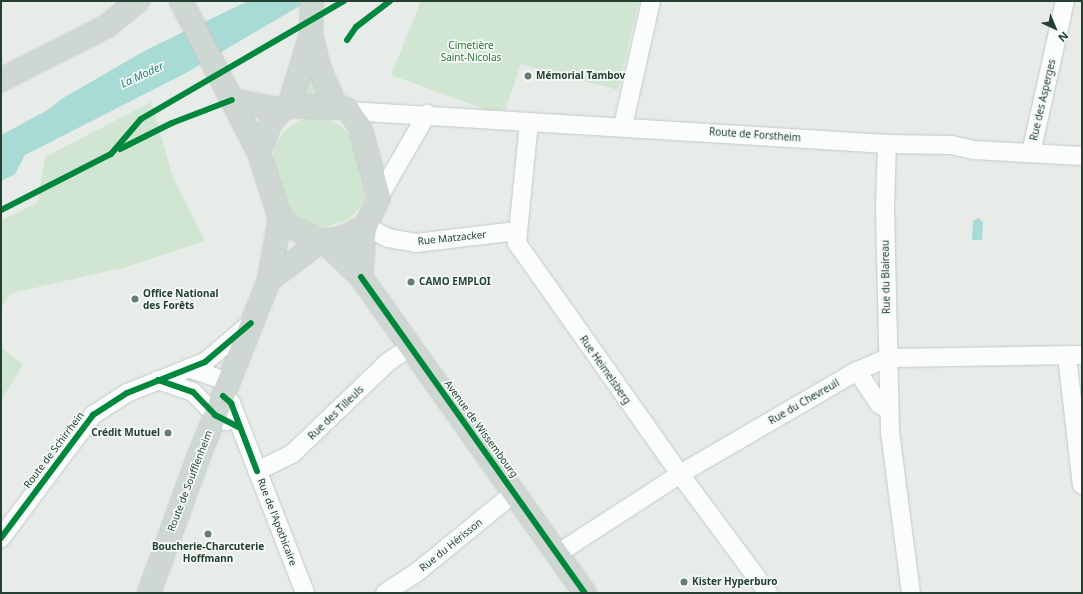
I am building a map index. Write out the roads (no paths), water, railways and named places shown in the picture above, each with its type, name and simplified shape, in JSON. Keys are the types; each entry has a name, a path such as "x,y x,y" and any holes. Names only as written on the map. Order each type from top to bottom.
{"main road":[{"path":"1,80 107,26 138,1"},
{"path":"312,1 311,31 319,67 342,109 360,127 379,197 366,226 360,277"},
{"path":"185,10 259,153 280,218 293,228 323,242"},
{"path":"259,153 271,122 285,108 311,31"},
{"path":"228,92 285,108 342,109"},
{"name":"Route de Soufflenheim","path":"149,593 222,398 269,280 280,218"},
{"path":"269,280 323,242 366,226"},
{"name":"Avenue de Wissembourg","path":"323,242 360,277 585,593"}],"street":[{"path":"622,126 651,1"},
{"name":"Rue des Asperges","path":"1032,153 1066,1"},
{"name":"Route de Forstheim","path":"342,109 887,144 952,145 974,150 1082,156"},
{"path":"379,197 428,114"},
{"path":"517,236 521,225 529,122"},
{"name":"Rue du Blaireau","path":"887,144 885,208 890,432 911,593"},
{"name":"Rue Matzacker","path":"366,226 388,238 416,243 508,232 517,236"},
{"name":"Rue Heimelsberg","path":"517,236 522,251 680,474 768,593"},
{"name":"Route de Schirrhein","path":"1,538 93,415 127,393 205,362 251,323"},
{"name":"Rue des Tilleuls","path":"257,471 292,454 388,362 410,347"},
{"path":"1074,355 1082,485"},
{"name":"Rue du Chevreuil","path":"557,554 680,474 857,371 888,358 1074,355"},
{"path":"189,368 222,398"},
{"path":"857,371 879,404 889,410"},
{"path":"158,380 192,392 222,398"},
{"name":"Rue de l'Apothicaire","path":"222,398 231,403 305,593"},
{"name":"Rue du Hérisson","path":"385,593 416,573 514,493"}],"water":[{"name":"La Moder","path":"248,1 308,1 184,74 25,155 15,174 1,181 1,135 46,111 63,98 148,49"},
{"path":"978,218 983,222 982,240 972,240 973,221"}],"place":[{"name":"Mémorial Tambov","path":"528,76"},
{"name":"CAMO EMPLOI","path":"411,282"},
{"name":"Office National des Forêts","path":"135,299"},
{"name":"Crédit Mutuel","path":"168,433"},
{"name":"Boucherie-Charcuterie Hoffmann","path":"208,534"},
{"name":"Kister Hyperburo","path":"684,582"}],"park label":[{"name":"Cimetière Saint-Nicolas","path":"471,50"}]}
